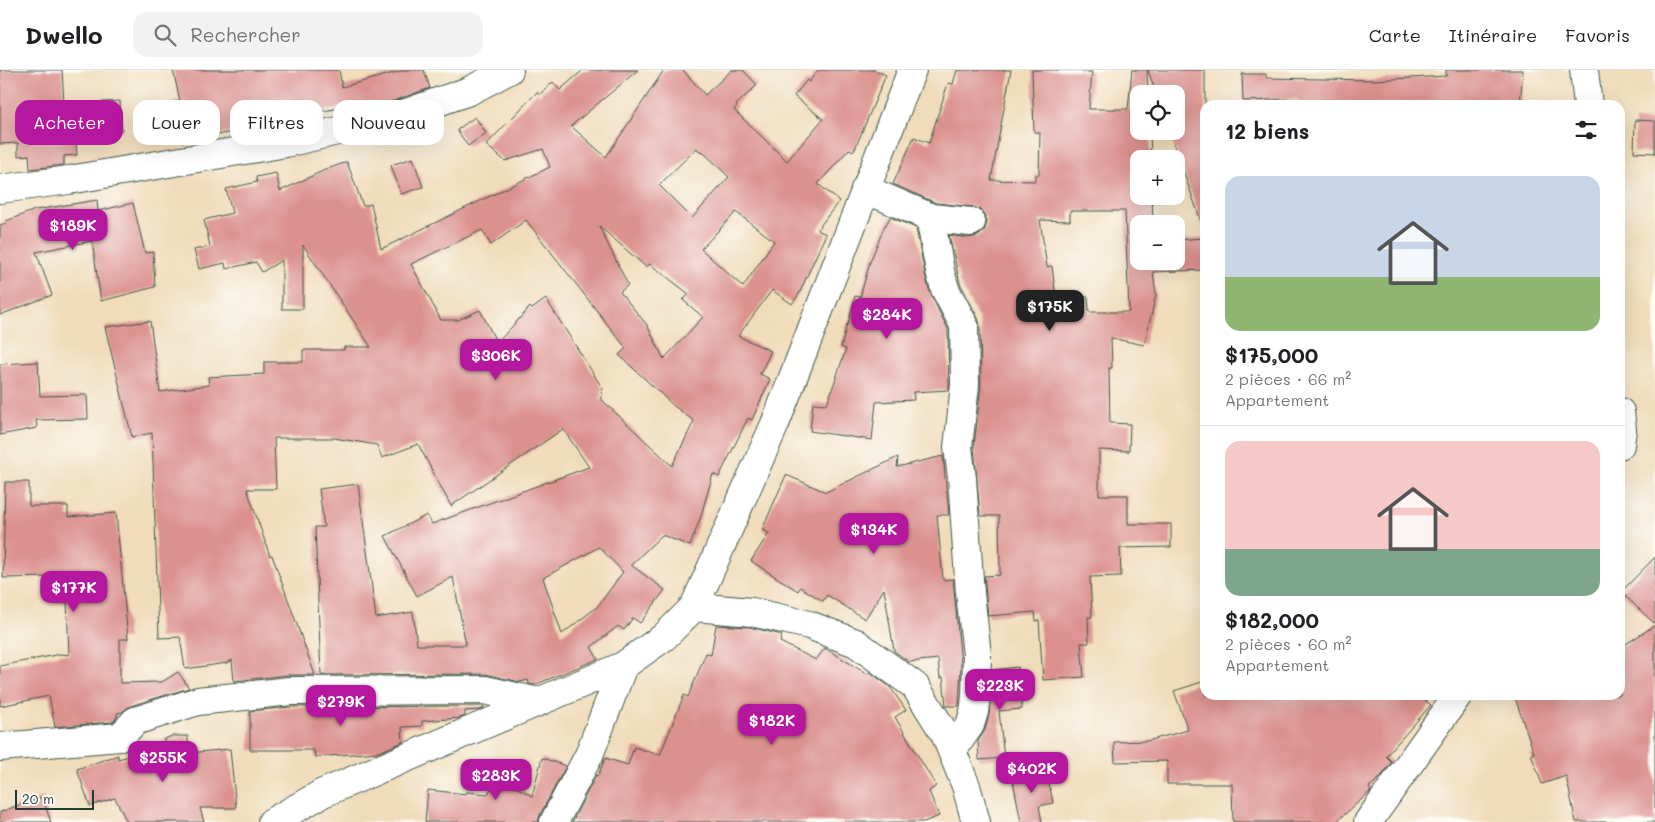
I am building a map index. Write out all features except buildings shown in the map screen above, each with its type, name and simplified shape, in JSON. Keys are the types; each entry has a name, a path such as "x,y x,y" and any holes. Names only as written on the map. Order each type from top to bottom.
{"street":[{"path":"0,189 69,180 286,143 389,119 469,91 509,70"},
{"path":"272,822 323,793 623,666 664,637 694,607 775,424 912,70"},
{"path":"1584,70 1587,100"},
{"path":"866,189 932,218 971,222"},
{"path":"932,218 940,272 946,289 964,325 965,385 958,447 977,655 974,712 970,725 952,751"},
{"path":"694,607 752,612 808,625 856,643 915,686 946,734 966,786 976,822"},
{"path":"554,822 589,755 623,666"},
{"path":"0,747 120,737 135,721 198,701 290,691 485,690 540,702"},
{"path":"1368,822 1454,700"}]}
